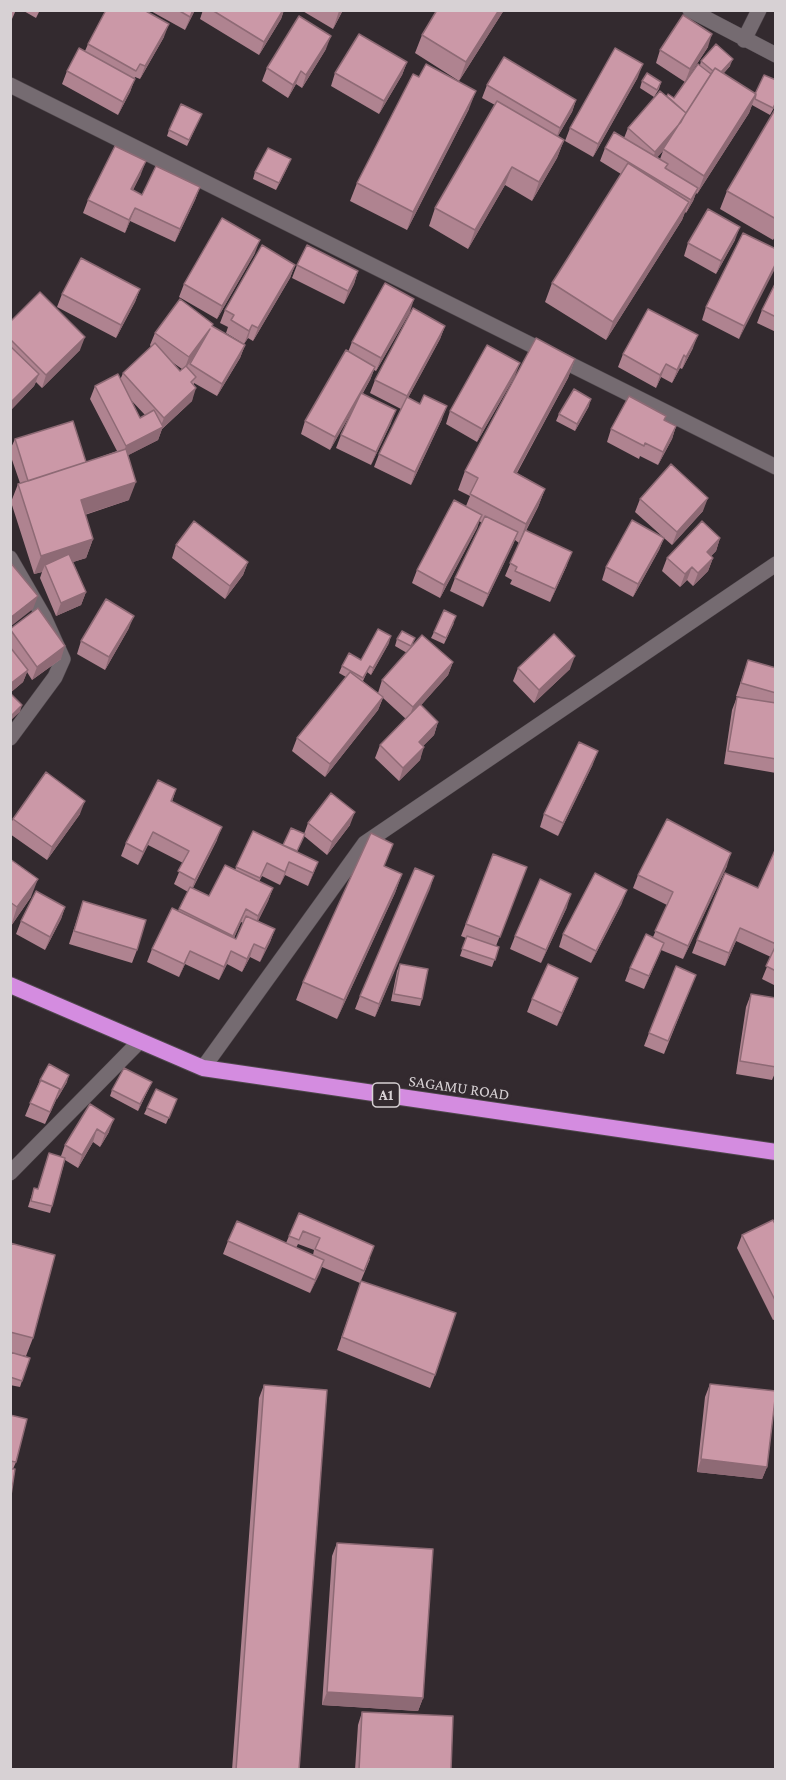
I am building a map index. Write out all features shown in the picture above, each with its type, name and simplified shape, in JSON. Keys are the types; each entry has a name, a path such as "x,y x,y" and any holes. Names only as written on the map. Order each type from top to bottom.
{"highway":[{"name":"SAGAMU ROAD","path":"10,985 203,1068 776,1152"}],"street":[{"path":"690,10 776,55"},
{"path":"744,40 759,10"},
{"path":"10,85 776,467"},
{"path":"10,558 44,617 63,659 55,677 10,738"},
{"path":"203,1068 365,843 776,564"},
{"path":"10,1173 140,1041"}],"building":[{"path":"106,10 144,10 169,24 145,66 140,64 136,71 88,44"},
{"path":"178,10 193,10 190,17"},
{"path":"212,10 283,10 264,42"},
{"path":"437,10 499,10 466,62 422,35"},
{"path":"683,15 712,34 690,69 660,50"},
{"path":"299,16 331,36 306,75 301,71 293,85 267,68"},
{"path":"359,34 407,62 384,101 335,73"},
{"path":"716,44 733,59 721,72 715,68 713,71 701,61"},
{"path":"79,48 135,79 123,102 67,71"},
{"path":"615,48 643,64 598,144 570,128"},
{"path":"504,57 576,100 560,128 487,85"},
{"path":"426,64 476,91 413,212 357,183 413,74 419,77"},
{"path":"698,64 711,74 686,113 667,96 668,94 674,98"},
{"path":"715,68 756,94 704,176 663,149"},
{"path":"647,73 661,82 657,90 642,81"},
{"path":"764,75 776,80 776,102 773,108 755,99"},
{"path":"660,91 686,113 655,152 628,128"},
{"path":"497,101 564,140 539,182 512,167 475,230 435,208"},
{"path":"181,104 202,114 189,140 169,130"},
{"path":"776,108 776,219 727,191"},
{"path":"614,132 668,164 665,168 698,188 691,200 605,148"},
{"path":"115,146 146,161 131,189 142,195 156,166 200,187 180,229 135,208 129,220 88,200"},
{"path":"268,148 291,159 279,183 255,172"},
{"path":"628,163 689,202 613,322 552,283"},
{"path":"708,209 740,227 721,261 688,243"},
{"path":"222,218 260,240 222,306 184,284"},
{"path":"743,233 776,249 776,263 744,326 706,307"},
{"path":"262,245 295,265 258,328 252,325 249,331 231,320 234,315 225,310"},
{"path":"307,245 358,271 348,291 297,265"},
{"path":"81,258 140,289 121,325 62,294"},
{"path":"776,282 776,317 762,310"},
{"path":"385,283 414,299 381,358 352,342"},
{"path":"40,292 85,337 46,375 10,339 10,322"},
{"path":"180,299 213,324 212,326 245,345 222,384 190,364 210,329 189,357 155,333"},
{"path":"413,308 445,326 407,396 375,380"},
{"path":"648,309 698,335 677,370 666,364 660,375 623,354"},
{"path":"536,338 575,359 514,472 545,489 526,524 470,494 478,478 465,471"},
{"path":"155,343 180,371 186,366 196,377 191,382 196,388 164,418 123,373"},
{"path":"487,345 520,363 482,429 450,411"},
{"path":"10,346 39,374 10,403"},
{"path":"346,350 375,367 335,437 305,421"},
{"path":"118,374 140,418 154,410 163,427 126,446 95,386"},
{"path":"574,389 591,399 577,424 559,414"},
{"path":"361,393 396,410 376,452 341,435"},
{"path":"424,395 447,406 415,472 379,454 407,397 420,404"},
{"path":"629,396 666,416 664,420 676,426 663,452 645,443 644,446 611,429"},
{"path":"73,421 86,462 28,481 15,439"},
{"path":"126,449 136,482 81,500 93,539 41,556 18,484"},
{"path":"671,464 708,498 677,532 640,499"},
{"path":"454,500 482,515 444,585 417,570"},
{"path":"485,516 518,532 488,594 455,578"},
{"path":"632,520 664,538 638,584 606,567"},
{"path":"194,521 248,562 230,586 176,545"},
{"path":"702,521 720,538 707,552 713,558 698,573 692,567 685,574 667,558"},
{"path":"525,530 572,552 555,589 515,571 517,567 510,563"},
{"path":"69,554 86,592 61,603 45,565"},
{"path":"10,562 38,596 10,618"},
{"path":"106,599 134,616 109,657 81,641"},
{"path":"38,608 65,646 37,667 10,629"},
{"path":"444,610 456,616 446,638 434,632"},
{"path":"378,629 391,636 373,668 370,666 363,678 342,666 349,653 361,660"},
{"path":"402,631 415,638 411,646 397,639"},
{"path":"554,634 575,656 539,690 518,668"},
{"path":"422,635 453,662 413,707 382,680"},
{"path":"10,647 28,670 10,684"},
{"path":"748,660 776,668 776,693 741,683"},
{"path":"350,672 383,697 330,764 297,738"},
{"path":"10,693 22,705 10,717"},
{"path":"737,697 776,703 776,759 728,751"},
{"path":"420,704 438,722 419,742 424,747 403,768 380,745"},
{"path":"579,742 598,751 563,823 544,814"},
{"path":"46,772 85,801 52,847 13,819"},
{"path":"158,780 176,789 171,801 222,827 195,880 178,871 189,851 153,832 143,852 126,843"},
{"path":"331,793 355,812 332,842 308,823"},
{"path":"667,819 731,853 688,946 655,931 673,892 638,875"},
{"path":"291,828 305,834 297,851 283,845"},
{"path":"253,831 318,862 313,873 289,862 285,872 267,863 260,878 236,867"},
{"path":"371,833 393,844 384,866 402,874 344,1000 303,982"},
{"path":"776,848 776,944 740,928 729,953 697,940 725,873 758,888"},
{"path":"493,854 527,867 500,937 466,924"},
{"path":"10,859 38,879 17,907 10,902"},
{"path":"225,865 273,888 258,916 246,909 233,936 179,909 190,887 209,896"},
{"path":"415,868 434,876 379,1004 360,996"},
{"path":"595,873 627,890 596,951 563,934"},
{"path":"540,879 571,894 546,950 515,936"},
{"path":"36,891 65,907 50,937 21,921"},
{"path":"83,901 146,920 137,950 74,931"},
{"path":"172,908 236,939 246,916 275,929 265,949 254,944 247,959 231,951 224,967 190,951 184,964 152,949"},
{"path":"646,934 664,943 649,976 630,968"},
{"path":"467,936 499,947 495,960 462,949"},
{"path":"776,945 776,971 766,966"},
{"path":"400,964 428,969 422,999 394,994"},
{"path":"548,964 578,978 562,1013 532,999"},
{"path":"676,966 696,975 668,1041 649,1033"},
{"path":"751,994 776,998 776,1067 740,1061"},
{"path":"49,1064 69,1075 60,1092 60,1089 40,1080"},
{"path":"124,1068 152,1082 140,1104 112,1090"},
{"path":"41,1080 60,1089 50,1112 30,1103"},
{"path":"156,1089 177,1099 169,1118 147,1108"},
{"path":"90,1104 114,1119 105,1134 97,1129 82,1155 65,1145"},
{"path":"49,1153 65,1158 52,1206 31,1201 34,1188 38,1189"},
{"path":"299,1213 374,1246 364,1271 315,1249 320,1238 303,1231 299,1240 289,1236"},
{"path":"773,1220 776,1226 776,1302 742,1235"},
{"path":"237,1221 324,1260 315,1280 228,1241"},
{"path":"10,1243 55,1255 33,1338 10,1332"},
{"path":"361,1281 456,1313 435,1375 342,1337"},
{"path":"10,1352 30,1358 22,1381 10,1377"},
{"path":"710,1384 776,1391 767,1467 701,1459"},
{"path":"264,1385 327,1390 299,1770 236,1770"},
{"path":"10,1415 27,1419 16,1462 10,1461"},
{"path":"10,1469 15,1469 10,1502"},
{"path":"337,1543 433,1549 423,1698 327,1692"},
{"path":"362,1712 453,1716 451,1770 359,1770"}]}
